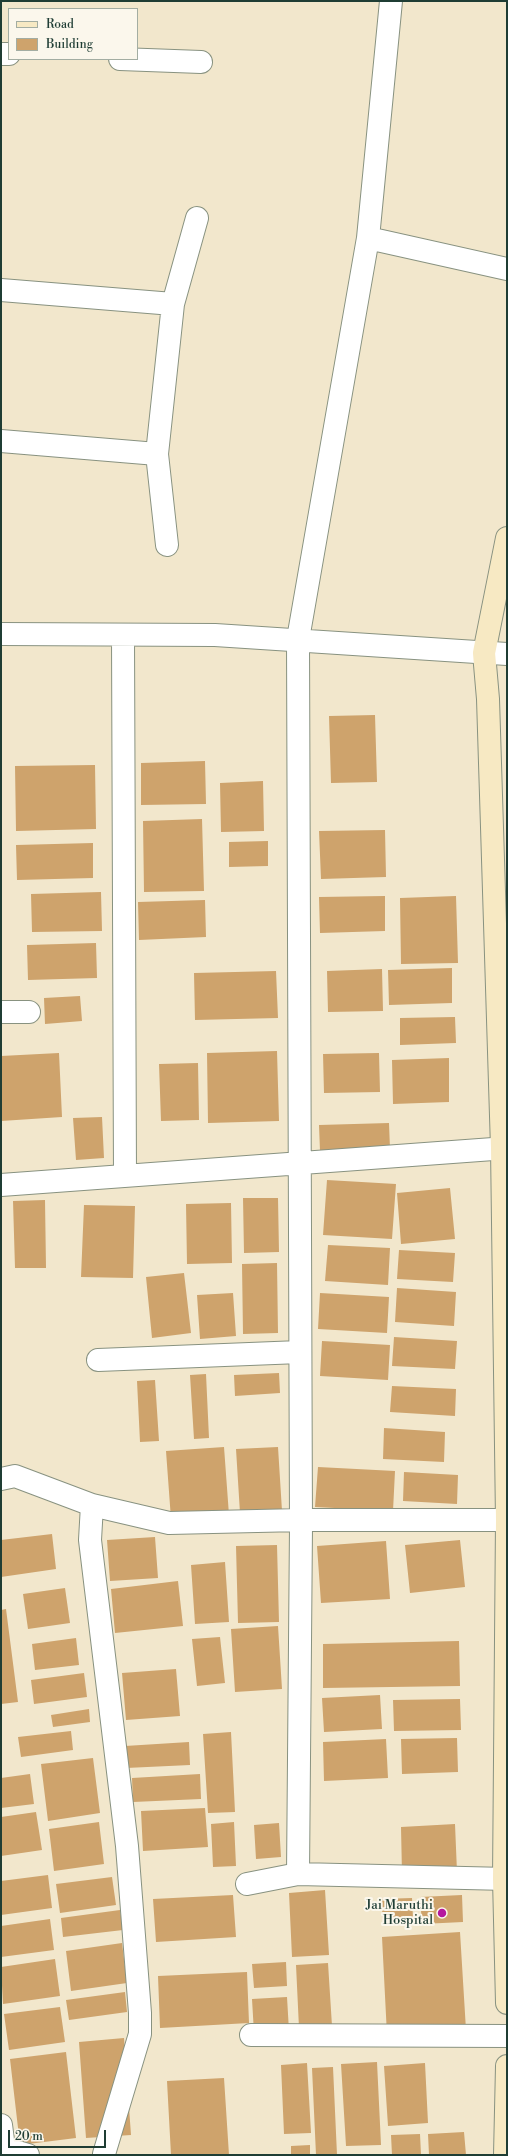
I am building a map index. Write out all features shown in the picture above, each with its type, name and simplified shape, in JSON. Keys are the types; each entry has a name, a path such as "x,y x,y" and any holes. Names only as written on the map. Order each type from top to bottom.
{"main road":[{"path":"507,538 500,603 484,653 488,707 505,1148 507,2002"},
{"path":"505,2155 507,2066"}],"street":[{"path":"298,1874 301,1520 298,639 368,238 391,1"},
{"path":"138,60 201,62"},
{"path":"167,545 157,454 173,304 197,218"},
{"path":"368,238 507,268"},
{"path":"1,290 173,304"},
{"path":"1,441 157,454"},
{"path":"1,634 124,636 215,635 298,639 507,654"},
{"path":"124,636 125,1176"},
{"path":"1,1012 29,1012"},
{"path":"1,1185 505,1148"},
{"path":"98,1360 300,1352"},
{"path":"1,1479 15,1476 92,1505 169,1523 301,1520 507,1520"},
{"path":"92,1505 90,1540 128,1846 140,2013 140,2034 98,2155"},
{"path":"247,1884 298,1874 506,1879"},
{"path":"251,2035 507,2036"},
{"path":"1,2125 2,2148 28,2155"}],"building":[{"path":"375,715 377,782 331,783 329,716"},
{"path":"205,761 206,804 141,805 141,763"},
{"path":"95,765 96,829 16,831 15,766"},
{"path":"263,781 264,831 221,832 220,783"},
{"path":"202,819 204,891 144,892 143,821"},
{"path":"385,830 386,877 321,879 319,831"},
{"path":"268,841 268,866 229,867 229,842"},
{"path":"93,843 93,878 17,880 16,845"},
{"path":"101,892 102,931 32,932 31,894"},
{"path":"385,896 385,931 320,933 319,897"},
{"path":"456,896 458,963 401,964 400,898"},
{"path":"205,900 206,937 139,940 138,902"},
{"path":"96,943 97,978 28,980 27,945"},
{"path":"452,968 452,1003 389,1005 388,970"},
{"path":"382,969 383,1011 328,1012 327,971"},
{"path":"276,971 278,1018 195,1020 194,973"},
{"path":"80,996 82,1021 45,1024 44,998"},
{"path":"455,1017 456,1043 400,1045 400,1018"},
{"path":"277,1051 279,1121 208,1123 207,1053"},
{"path":"59,1053 62,1117 1,1121 1,1056"},
{"path":"379,1053 380,1092 324,1093 323,1054"},
{"path":"449,1058 449,1102 393,1104 392,1060"},
{"path":"198,1063 199,1120 161,1121 159,1064"},
{"path":"102,1117 104,1158 76,1160 73,1118"},
{"path":"389,1123 390,1149 320,1151 319,1125"},
{"path":"327,1180 396,1184 392,1239 323,1235"},
{"path":"450,1188 455,1239 401,1244 397,1193"},
{"path":"243,1198 278,1198 279,1252 244,1253"},
{"path":"45,1200 46,1268 15,1268 13,1201"},
{"path":"231,1203 232,1263 187,1264 186,1204"},
{"path":"84,1205 135,1206 133,1278 81,1277"},
{"path":"328,1245 390,1248 388,1285 325,1281"},
{"path":"399,1250 455,1253 453,1282 397,1279"},
{"path":"277,1263 278,1333 243,1334 242,1264"},
{"path":"184,1273 191,1333 152,1338 146,1277"},
{"path":"397,1288 456,1292 454,1326 395,1322"},
{"path":"233,1293 236,1336 200,1339 197,1295"},
{"path":"320,1293 389,1297 387,1333 318,1329"},
{"path":"394,1337 457,1341 455,1369 392,1366"},
{"path":"322,1341 390,1345 388,1380 320,1376"},
{"path":"279,1373 280,1393 235,1396 234,1375"},
{"path":"206,1374 209,1438 194,1439 190,1375"},
{"path":"155,1380 159,1441 140,1442 137,1381"},
{"path":"392,1386 456,1389 455,1416 390,1412"},
{"path":"384,1428 445,1432 444,1462 383,1459"},
{"path":"224,1447 229,1515 171,1519 166,1451"},
{"path":"278,1447 282,1511 240,1513 236,1449"},
{"path":"318,1467 395,1471 393,1511 315,1507"},
{"path":"404,1472 458,1475 457,1504 403,1501"},
{"path":"52,1534 56,1569 1,1577 1,1540"},
{"path":"155,1537 158,1578 110,1581 107,1540"},
{"path":"460,1540 465,1587 410,1593 405,1545"},
{"path":"386,1541 390,1599 321,1603 317,1546"},
{"path":"277,1545 279,1622 238,1623 236,1546"},
{"path":"225,1562 229,1622 195,1624 191,1565"},
{"path":"178,1581 183,1626 115,1633 111,1589"},
{"path":"65,1588 70,1623 28,1629 23,1594"},
{"path":"6,1609 18,1702 1,1704 1,1610"},
{"path":"278,1626 282,1689 235,1692 231,1629"},
{"path":"220,1637 225,1683 197,1686 192,1639"},
{"path":"76,1638 79,1665 35,1670 32,1644"},
{"path":"459,1641 460,1686 323,1688 323,1644"},
{"path":"176,1669 180,1716 126,1720 122,1673"},
{"path":"84,1673 87,1697 34,1704 31,1680"},
{"path":"380,1695 382,1729 324,1732 322,1698"},
{"path":"460,1699 461,1730 394,1731 393,1700"},
{"path":"89,1709 90,1722 53,1727 51,1715"},
{"path":"71,1731 73,1750 21,1757 18,1737"},
{"path":"231,1732 235,1812 208,1813 203,1734"},
{"path":"457,1738 458,1772 402,1774 401,1739"},
{"path":"386,1739 388,1778 324,1781 323,1742"},
{"path":"189,1742 190,1765 126,1768 125,1746"},
{"path":"93,1758 100,1813 48,1821 41,1764"},
{"path":"30,1774 34,1804 1,1808 1,1778"},
{"path":"200,1774 201,1799 133,1802 132,1778"},
{"path":"205,1808 208,1847 143,1851 141,1811"},
{"path":"36,1812 42,1850 1,1856 1,1817"},
{"path":"99,1822 104,1864 54,1871 49,1829"},
{"path":"234,1822 236,1866 213,1867 211,1824"},
{"path":"279,1823 281,1857 256,1859 254,1825"},
{"path":"455,1824 457,1872 402,1874 401,1827"},
{"path":"48,1875 52,1908 1,1915 1,1881"},
{"path":"112,1877 116,1905 60,1913 56,1884"},
{"path":"325,1890 329,1955 292,1957 289,1893"},
{"path":"233,1895 236,1937 156,1942 153,1899"},
{"path":"462,1895 463,1922 422,1924 420,1897"},
{"path":"412,1898 413,1919 383,1920 381,1899"},
{"path":"120,1910 123,1930 63,1937 61,1918"},
{"path":"50,1919 54,1950 1,1957 1,1926"},
{"path":"460,1932 466,2030 387,2035 382,1937"},
{"path":"122,1943 127,1983 71,1991 66,1951"},
{"path":"55,1959 60,1996 3,2004 1,1967"},
{"path":"286,1962 287,1986 254,1988 252,1964"},
{"path":"328,1963 332,2026 299,2028 296,1965"},
{"path":"247,1972 249,2023 160,2028 158,1976"},
{"path":"125,1992 127,2012 69,2020 66,2000"},
{"path":"287,1997 289,2031 254,2033 252,1999"},
{"path":"60,2007 65,2042 9,2050 4,2014"},
{"path":"124,2038 131,2135 86,2138 79,2042"},
{"path":"66,2052 76,2138 20,2145 10,2059"},
{"path":"377,2062 381,2145 346,2146 341,2064"},
{"path":"307,2063 311,2133 284,2134 281,2065"},
{"path":"425,2063 428,2123 388,2126 384,2066"},
{"path":"333,2067 337,2155 316,2155 312,2068"},
{"path":"224,2078 229,2155 171,2155 167,2081"},
{"path":"464,2132 466,2155 429,2155 428,2134"},
{"path":"420,2134 421,2155 392,2155 391,2135"},
{"path":"310,2145 310,2155 291,2155 291,2146"}],"place":[{"name":"Jai Maruthi Hospital","path":"442,1913"}]}
